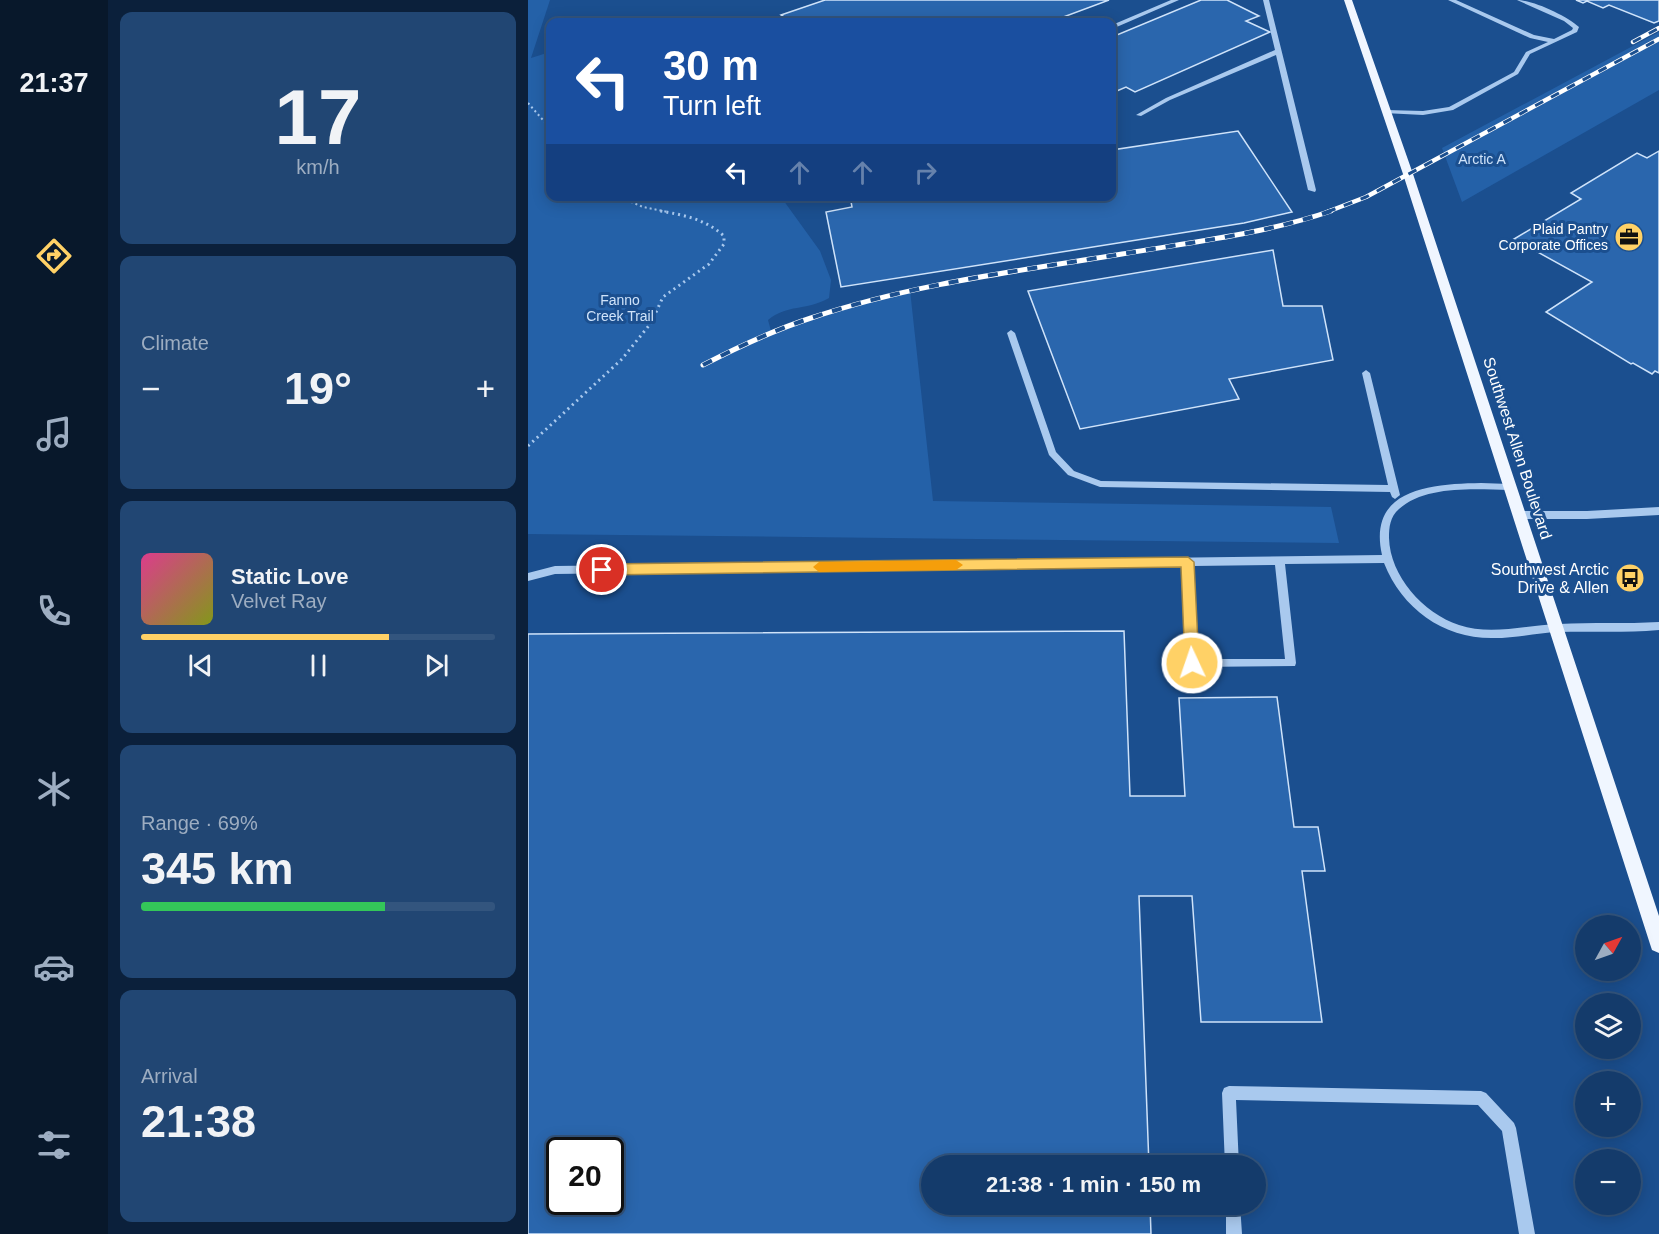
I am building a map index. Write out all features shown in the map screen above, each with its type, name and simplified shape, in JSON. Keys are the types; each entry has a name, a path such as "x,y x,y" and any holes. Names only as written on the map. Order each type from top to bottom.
{"main road":[{"name":"Southwest Allen Boulevard","path":"1348,0 1557,628 1659,944"}],"street":[{"path":"1116,25 1176,0"},
{"path":"1266,0 1312,190"},
{"path":"1451,0 1532,37 1555,41"},
{"path":"1386,112 1423,113 1451,109 1516,73 1528,53 1575,31 1576,27 1566,20 1520,0"},
{"path":"1139,115 1168,99 1279,51"},
{"path":"1011,333 1052,453 1071,472 1100,484 1394,489"},
{"path":"1366,373 1397,505"},
{"path":"1509,487 1479,486 1440,489 1405,499 1386,518 1383,540 1389,559 1400,586 1415,603 1434,618 1455,628 1474,633 1497,634 1557,628 1624,629 1659,626"},
{"path":"1518,515 1587,515 1659,511"},
{"path":"528,576 555,570 1389,559"},
{"path":"1188,562 1192,663 1291,663 1280,561"},
{"path":"1232,1155 1229,1093 1481,1098 1509,1128 1527,1234"},
{"path":"1233,1215 1234,1234"}],"path":[{"path":"528,103 546,123"},
{"path":"528,446 622,359 651,323 663,297 709,264 724,244 724,236 711,224 636,206 626,201"}],"green space":[{"name":"Fanno Creek Trail","path":"528,0 550,0 531,58 546,53 546,201 784,201 820,251 831,280 829,298 775,315 768,320 771,331 831,310 910,290 933,501 1331,507 1339,543 528,534"},
{"name":"Arctic A","path":"1659,32 1659,90 1462,202 1442,148"}],"building":[{"path":"825,0 1109,0 1061,18 786,18 781,15"},
{"path":"1201,0 1227,0 1259,16 1246,21 1270,32 1135,92 1126,87 1116,91 1116,35"},
{"path":"1576,0 1659,0 1659,21 1654,23 1609,5 1603,8 1587,1 1583,3"},
{"path":"1238,131 1292,212 1244,223 841,287 826,212 852,207 851,201 1116,201 1116,149"},
{"path":"1659,151 1659,373 1655,371 1652,374 1631,364 1546,312 1592,282 1514,239 1581,199 1571,193 1637,153 1647,158"},
{"path":"1273,250 1283,306 1322,306 1333,360 1229,379 1239,399 1080,429 1028,291"},
{"path":"1124,631 1130,796 1185,796 1179,698 1277,697 1294,827 1318,827 1325,871 1302,871 1322,1022 1201,1022 1192,896 1139,896 1149,1155 921,1155 921,1215 1150,1215 1151,1234 528,1234 528,634"}],"railway":[{"path":"1633,42 1659,28"},
{"path":"1327,212 1366,197 1659,39"},
{"path":"703,365 756,339 797,323 888,296 1005,273 1228,237 1280,226 1331,211"}],"slow traffic":[{"path":"819,567 956,565"}],"place":[{"name":"Plaid Pantry Corporate Offices","path":"1629,237"},
{"name":"Southwest Arctic Drive & Allen","path":"1630,578"}],"route":[{"path":"602,570 1188,562 1192,663"}]}
